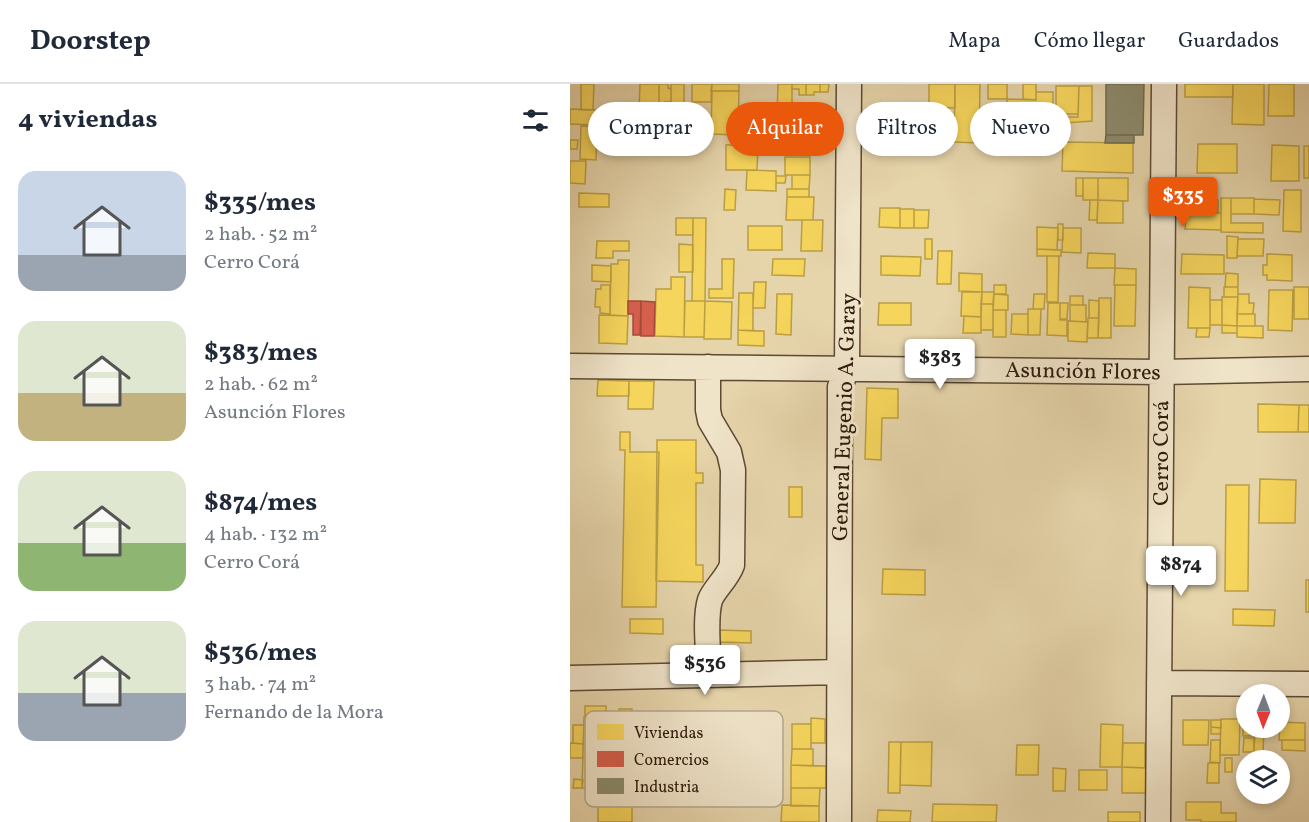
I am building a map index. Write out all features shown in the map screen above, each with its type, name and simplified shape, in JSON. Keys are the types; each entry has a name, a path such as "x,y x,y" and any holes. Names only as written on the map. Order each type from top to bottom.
{"street":[{"name":"General Eugenio A. Garay","path":"839,822 840,387 847,368 849,84"},
{"name":"Cerro Corá","path":"1158,822 1164,84"},
{"name":"Asunción Flores","path":"570,366 1161,372 1309,369"},
{"path":"708,367 710,420 729,452 733,470 732,565 728,576 711,598 708,611 709,675"},
{"path":"570,678 838,672"},
{"path":"1159,683 1309,684"}],"building: Viviendas":[{"path":"581,84 594,84 593,102 588,102 588,110 581,110"},
{"path":"640,84 659,84 659,102 639,102"},
{"path":"659,84 668,84 668,88 671,89 671,102 659,102"},
{"path":"671,84 684,84 684,102 671,102"},
{"path":"692,84 712,84 711,102 692,102"},
{"path":"712,84 739,84 739,91 711,91"},
{"path":"778,84 792,84 792,102 777,102"},
{"path":"792,84 806,84 806,95 799,95 799,89 792,89"},
{"path":"806,84 820,84 820,92 806,95"},
{"path":"820,84 829,84 828,92 820,92"},
{"path":"929,84 955,84 955,102 929,102"},
{"path":"955,84 980,84 980,102 970,102 970,143 958,142 958,102 955,102"},
{"path":"988,84 1007,84 1007,99 988,99"},
{"path":"1023,84 1036,84 1036,100 1023,99"},
{"path":"1185,84 1233,84 1233,97 1185,97"},
{"path":"1233,84 1264,84 1264,125 1232,124"},
{"path":"1269,84 1294,84 1294,116 1268,116"},
{"path":"1056,86 1079,86 1078,114 1071,114 1071,102 1056,102"},
{"path":"1079,86 1092,86 1092,121 1071,123 1071,117 1078,117"},
{"path":"712,91 739,91 739,102 726,102 726,135 714,134 714,102 712,102"},
{"path":"1036,92 1053,92 1053,102 1007,102 1007,99 1036,100"},
{"path":"570,109 588,110 588,125 570,124"},
{"path":"581,126 588,126 588,156 596,156 596,160 580,159"},
{"path":"570,140 578,140 577,149 570,149"},
{"path":"1071,142 1133,143 1133,173 1062,171 1063,156 1071,156"},
{"path":"1198,144 1237,144 1237,173 1197,173"},
{"path":"1272,145 1299,146 1299,181 1271,181"},
{"path":"1304,146 1309,146 1309,178 1304,178"},
{"path":"726,156 758,156 757,170 726,170"},
{"path":"785,157 810,157 810,175 785,175"},
{"path":"570,161 586,161 585,184 570,183"},
{"path":"747,170 776,171 776,191 746,190"},
{"path":"792,175 810,175 809,189 792,189"},
{"path":"776,176 786,176 785,183 776,183"},
{"path":"1076,178 1083,178 1083,196 1076,196"},
{"path":"1083,178 1098,178 1098,200 1083,200"},
{"path":"1098,178 1128,178 1128,201 1098,200"},
{"path":"725,189 736,190 735,210 724,210"},
{"path":"787,189 809,189 809,197 787,197"},
{"path":"1284,190 1301,190 1301,232 1283,231"},
{"path":"579,193 609,194 609,207 579,207"},
{"path":"787,197 814,197 813,220 786,220"},
{"path":"1221,198 1231,198 1231,223 1263,223 1263,233 1221,232"},
{"path":"1231,198 1254,198 1254,214 1231,214"},
{"path":"1181,199 1195,199 1195,213 1180,213"},
{"path":"1254,199 1280,200 1279,215 1254,214"},
{"path":"1090,200 1098,200 1097,220 1089,220"},
{"path":"1098,200 1123,201 1123,223 1097,223"},
{"path":"1195,200 1218,200 1218,213 1195,213"},
{"path":"880,208 900,208 900,228 879,227"},
{"path":"900,209 914,209 914,228 900,228"},
{"path":"914,210 929,210 928,228 914,228"},
{"path":"1186,213 1221,213 1221,230 1185,229"},
{"path":"676,218 693,218 693,235 676,235"},
{"path":"693,218 706,218 705,301 692,301"},
{"path":"802,220 823,220 822,251 801,251"},
{"path":"1058,224 1063,224 1063,240 1058,240"},
{"path":"748,226 782,226 782,250 748,250"},
{"path":"1037,227 1058,228 1057,250 1037,249"},
{"path":"1063,228 1081,228 1081,253 1062,252"},
{"path":"1227,236 1238,237 1237,258 1227,258"},
{"path":"925,239 932,239 932,259 925,259"},
{"path":"1238,239 1264,239 1263,256 1237,256"},
{"path":"597,241 629,241 629,251 613,251 613,258 596,258"},
{"path":"679,244 693,245 693,272 679,272"},
{"path":"1037,249 1061,250 1061,256 1037,256"},
{"path":"938,251 952,251 951,284 937,284"},
{"path":"1088,253 1115,254 1115,268 1087,268"},
{"path":"1182,254 1224,255 1224,274 1181,274"},
{"path":"1267,254 1292,255 1292,281 1267,280 1267,275 1263,275 1263,265 1267,265"},
{"path":"881,256 921,257 920,276 881,275"},
{"path":"1047,256 1059,256 1058,302 1047,302"},
{"path":"722,259 734,259 733,298 709,298 709,289 722,289"},
{"path":"773,259 805,259 804,276 772,275"},
{"path":"618,260 629,260 628,316 610,315 611,264 618,264"},
{"path":"592,265 611,266 611,282 592,281"},
{"path":"1115,268 1136,269 1136,285 1114,285"},
{"path":"959,273 982,274 982,292 959,291"},
{"path":"1226,273 1238,274 1238,287 1225,287"},
{"path":"671,277 685,277 684,337 655,336 656,289 671,289"},
{"path":"754,282 766,282 765,308 753,308"},
{"path":"601,285 610,285 610,314 600,313 600,307 595,307 596,289 601,289"},
{"path":"994,285 1006,285 1006,294 994,294"},
{"path":"1115,285 1136,285 1135,326 1114,326"},
{"path":"1189,287 1210,288 1210,328 1188,328"},
{"path":"1224,287 1238,287 1238,297 1224,297"},
{"path":"1294,287 1309,287 1309,319 1294,319"},
{"path":"1269,290 1293,290 1292,331 1268,330"},
{"path":"962,292 982,292 981,317 961,316"},
{"path":"982,292 994,292 993,304 981,304"},
{"path":"739,293 753,293 753,331 738,330"},
{"path":"777,294 792,294 791,335 776,334"},
{"path":"994,294 1008,295 1008,310 993,310"},
{"path":"1034,294 1045,294 1044,309 1033,309"},
{"path":"1238,294 1249,294 1249,303 1254,303 1253,314 1237,314"},
{"path":"1070,296 1083,296 1083,305 1070,305"},
{"path":"1222,297 1238,297 1237,326 1222,325"},
{"path":"1099,298 1111,298 1111,338 1098,338"},
{"path":"1089,300 1099,301 1099,318 1089,318"},
{"path":"1210,300 1222,300 1222,325 1210,325"},
{"path":"685,301 705,301 704,337 684,337"},
{"path":"705,301 732,302 731,339 704,339"},
{"path":"879,303 911,303 911,325 878,325"},
{"path":"1048,303 1060,303 1060,320 1067,320 1067,336 1047,335"},
{"path":"1060,303 1068,303 1067,319 1060,319"},
{"path":"981,304 993,304 993,330 981,330"},
{"path":"1070,305 1086,305 1086,322 1070,321"},
{"path":"1028,309 1041,309 1040,335 1028,335"},
{"path":"993,310 1006,310 1006,337 993,337"},
{"path":"1012,314 1028,314 1028,335 1011,334"},
{"path":"1237,314 1255,314 1255,326 1237,326"},
{"path":"599,315 628,316 627,344 599,343"},
{"path":"964,316 981,317 981,333 963,333"},
{"path":"1088,318 1099,318 1098,338 1087,338"},
{"path":"1068,321 1088,322 1087,342 1068,341"},
{"path":"1222,325 1237,326 1237,333 1222,333"},
{"path":"1237,326 1263,326 1263,338 1237,337"},
{"path":"1197,328 1210,328 1209,337 1196,337"},
{"path":"738,330 764,331 764,346 738,345"},
{"path":"598,380 629,381 629,396 597,396"},
{"path":"629,381 654,381 653,409 628,409"},
{"path":"867,388 898,389 898,418 882,418 881,460 865,459"},
{"path":"1258,404 1299,405 1298,432 1258,432"},
{"path":"1299,405 1309,405 1309,432 1298,432"},
{"path":"620,432 630,432 630,452 659,452 656,607 622,607 625,450 620,450"},
{"path":"657,440 696,440 696,473 703,473 703,483 696,483 696,565 703,565 703,582 656,581"},
{"path":"1260,479 1296,480 1295,523 1259,523"},
{"path":"1226,485 1249,485 1248,591 1225,591"},
{"path":"789,487 802,487 802,517 789,517"},
{"path":"883,569 925,570 925,595 882,594"},
{"path":"1306,580 1309,580 1309,612 1306,612"},
{"path":"1233,609 1275,610 1274,626 1233,625"},
{"path":"630,619 663,619 663,634 630,633"},
{"path":"718,630 751,631 751,643 718,642"},
{"path":"585,706 606,706 606,711 585,711"},
{"path":"619,709 632,709 632,711 619,711"},
{"path":"584,717 585,717 585,788 582,788"},
{"path":"811,718 825,719 825,743 811,743"},
{"path":"1221,719 1236,719 1236,738 1239,738 1239,750 1236,750 1236,755 1220,755"},
{"path":"1183,720 1209,720 1208,745 1183,745"},
{"path":"1211,720 1221,720 1221,728 1211,727"},
{"path":"1290,722 1305,723 1305,740 1279,740 1279,738 1290,738"},
{"path":"792,724 811,724 811,749 792,749"},
{"path":"1101,724 1123,725 1122,767 1100,767"},
{"path":"573,725 584,725 583,744 573,743"},
{"path":"1211,727 1221,728 1220,734 1211,734"},
{"path":"1244,738 1254,738 1254,750 1243,750"},
{"path":"1255,738 1264,738 1263,750 1254,750"},
{"path":"1211,740 1220,740 1220,763 1210,762"},
{"path":"1282,740 1305,740 1305,751 1282,750"},
{"path":"889,742 901,742 900,793 888,793"},
{"path":"901,742 932,742 931,786 900,785"},
{"path":"570,743 583,744 583,758 570,758"},
{"path":"1123,743 1145,743 1145,768 1122,767"},
{"path":"1017,745 1039,745 1038,775 1016,775"},
{"path":"792,749 813,749 813,766 791,765"},
{"path":"1225,758 1232,758 1232,772 1225,772"},
{"path":"1208,763 1219,763 1219,783 1207,783"},
{"path":"791,765 826,766 826,788 791,788"},
{"path":"1122,767 1148,768 1147,793 1122,793"},
{"path":"1053,768 1066,769 1065,791 1053,791"},
{"path":"1079,770 1107,770 1107,790 1079,790"},
{"path":"574,779 583,780 582,788 573,788"},
{"path":"791,788 820,788 819,806 791,806"},
{"path":"1186,802 1221,802 1221,813 1236,813 1236,822 1186,820"},
{"path":"933,804 997,805 996,822 932,822"},
{"path":"783,805 819,806 819,822 781,822"},
{"path":"598,807 632,807 632,822 598,822"},
{"path":"878,810 911,811 910,822 877,822"},
{"path":"1108,812 1140,812 1140,822 1108,822"}],"building: Comercios":[{"path":"628,301 641,301 640,335 633,335 633,314 628,314"},
{"path":"641,301 655,302 654,336 641,336"}],"building: Industria":[{"path":"1106,84 1144,84 1143,135 1106,135"},
{"path":"1106,135 1134,135 1134,143 1105,143"}]}
